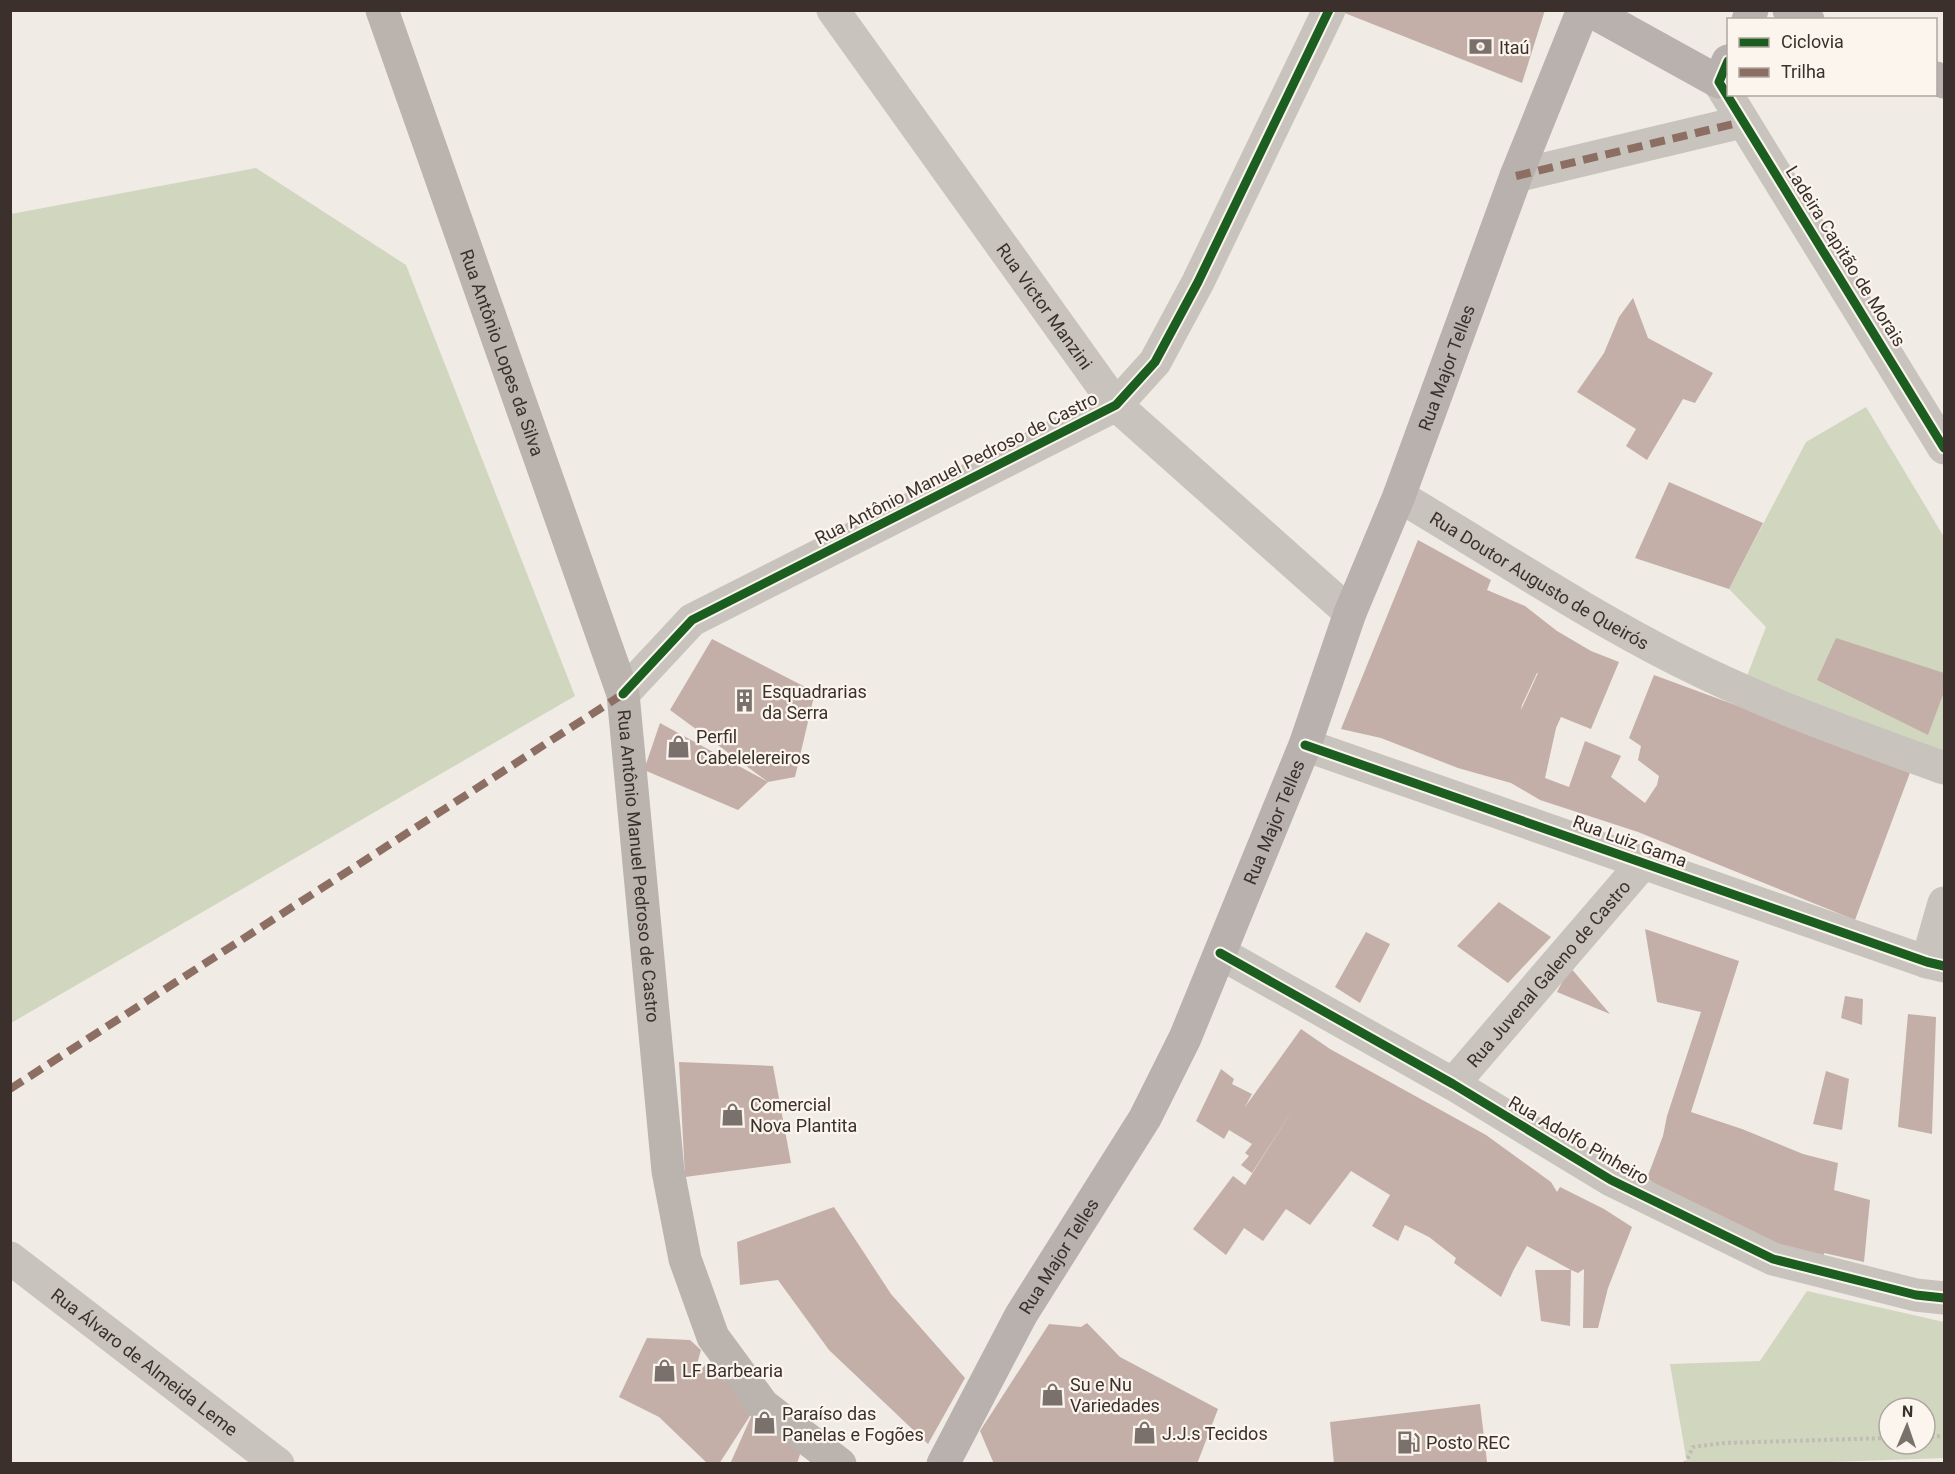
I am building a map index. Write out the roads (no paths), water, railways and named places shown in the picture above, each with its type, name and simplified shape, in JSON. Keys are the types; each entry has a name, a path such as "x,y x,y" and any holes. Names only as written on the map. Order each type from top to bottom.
{"main road":[{"name":"Rua Antônio Lopes da Silva","path":"382,10 623,694"},
{"name":"Rua Major Telles","path":"943,1464 1021,1315 1145,1118 1185,1038 1305,745 1350,613 1399,495 1516,176 1583,10"},
{"path":"1589,10 1724,71"},
{"path":"1789,10 1804,18"},
{"name":"Rua Antônio Manuel Pedroso de Castro","path":"623,694 668,1171 685,1259 713,1337 763,1405 840,1464"}],"street":[{"name":"Rua Victor Manzini","path":"833,10 1116,405 1350,613"},
{"name":"Rua Antônio Manuel Pedroso de Castro","path":"623,694 692,620 1116,405 1155,362 1198,282 1329,10"},
{"name":"Ladeira Capitão de Morais","path":"1733,96 1742,122 1944,448"},
{"path":"1516,176 1742,122"},
{"name":"Rua Doutor Augusto de Queirós","path":"1399,495 1622,629 1682,662 1822,724 1944,768"},
{"name":"Rua Luiz Gama","path":"1305,745 1936,964"},
{"name":"Rua Juvenal Galeno de Castro","path":"1453,1084 1643,863"},
{"path":"1936,964 1944,903"},
{"name":"Rua Adolfo Pinheiro","path":"1220,954 1453,1084 1611,1180 1773,1259 1916,1295 1944,1298"},
{"name":"Rua Álvaro de Almeida Leme","path":"10,1258 278,1464"}],"place":[{"name":"Itaú","path":"1481,47"},
{"name":"Esquadrarias da Serra","path":"744,701"},
{"name":"Perfil Cabelelereiros","path":"678,746"},
{"name":"Comercial Nova Plantita","path":"732,1114"},
{"name":"LF Barbearia","path":"664,1370"},
{"name":"Su e Nu Variedades","path":"1052,1394"},
{"name":"Paraíso das Panelas e Fogões","path":"764,1423"},
{"name":"J.J.s Tecidos","path":"1144,1433"},
{"name":"Posto REC","path":"1408,1442"}]}
